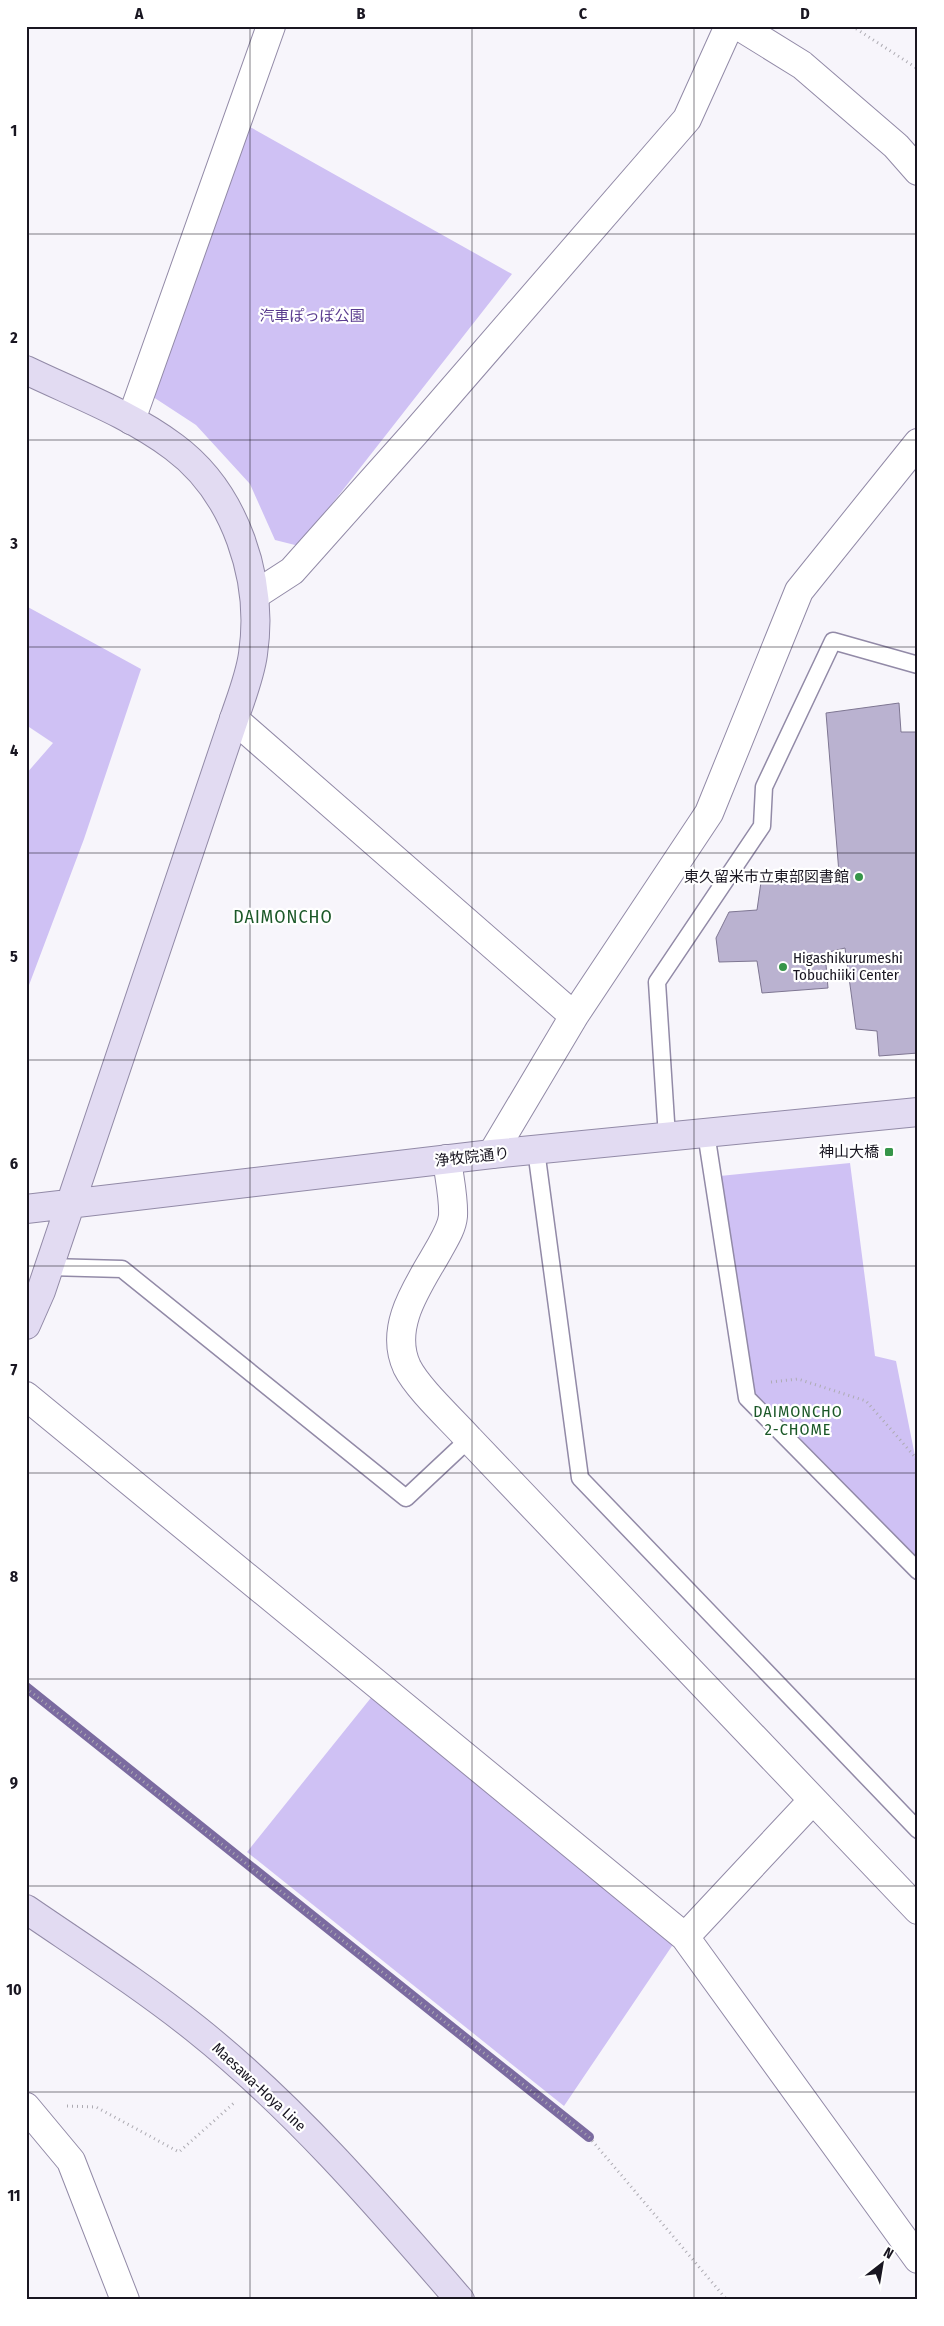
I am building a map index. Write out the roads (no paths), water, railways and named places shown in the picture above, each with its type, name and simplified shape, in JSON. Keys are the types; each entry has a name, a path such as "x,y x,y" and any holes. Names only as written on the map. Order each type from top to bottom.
{"street":[{"path":"131,420 271,26"},
{"path":"255,595 292,571 414,434 687,119 729,26"},
{"path":"739,26 802,65 896,146 918,171"},
{"path":"26,370 131,420 176,448 216,492 234,522 246,554 255,595 253,655 234,720 41,1291 26,1325"},
{"path":"492,1154 574,1016 709,813 799,592 918,443"},
{"path":"234,720 574,1016"},
{"name":"浄牧院通り","path":"26,1208 492,1154 918,1112"},
{"path":"447,1159 452,1216 448,1233 409,1305 402,1328 402,1349 407,1367 416,1380 469,1439 918,1910"},
{"path":"26,1396 685,1937 918,2259"},
{"path":"685,1937 813,1800"},
{"name":"Maesawa-Hoya Line","path":"26,1909 135,1983 197,2030 256,2082 357,2181 460,2300"},
{"path":"27,2108 71,2161 125,2300"}],"lane":[{"path":"667,1137 657,982 762,826 764,787 833,641 918,665"},
{"path":"706,1133 747,1398 918,1571"},
{"path":"536,1150 580,1478 918,1830"},
{"path":"49,1267 122,1269 406,1498 469,1439"}],"waterway":[{"path":"26,1687 589,2137"}],"place":[{"name":"東久留米市立東部図書館","path":"859,877"},
{"name":"Higashikurumeshi Tobuchiiki Center","path":"783,967"},
{"name":"神山大橋","path":"889,1152"}],"district":[{"name":"DAIMONCHO","path":"283,917"},
{"name":"DAIMONCHO 2-CHOME","path":"798,1420"}],"park label":[{"name":"汽車ぽっぽ公園","path":"312,316"}]}
